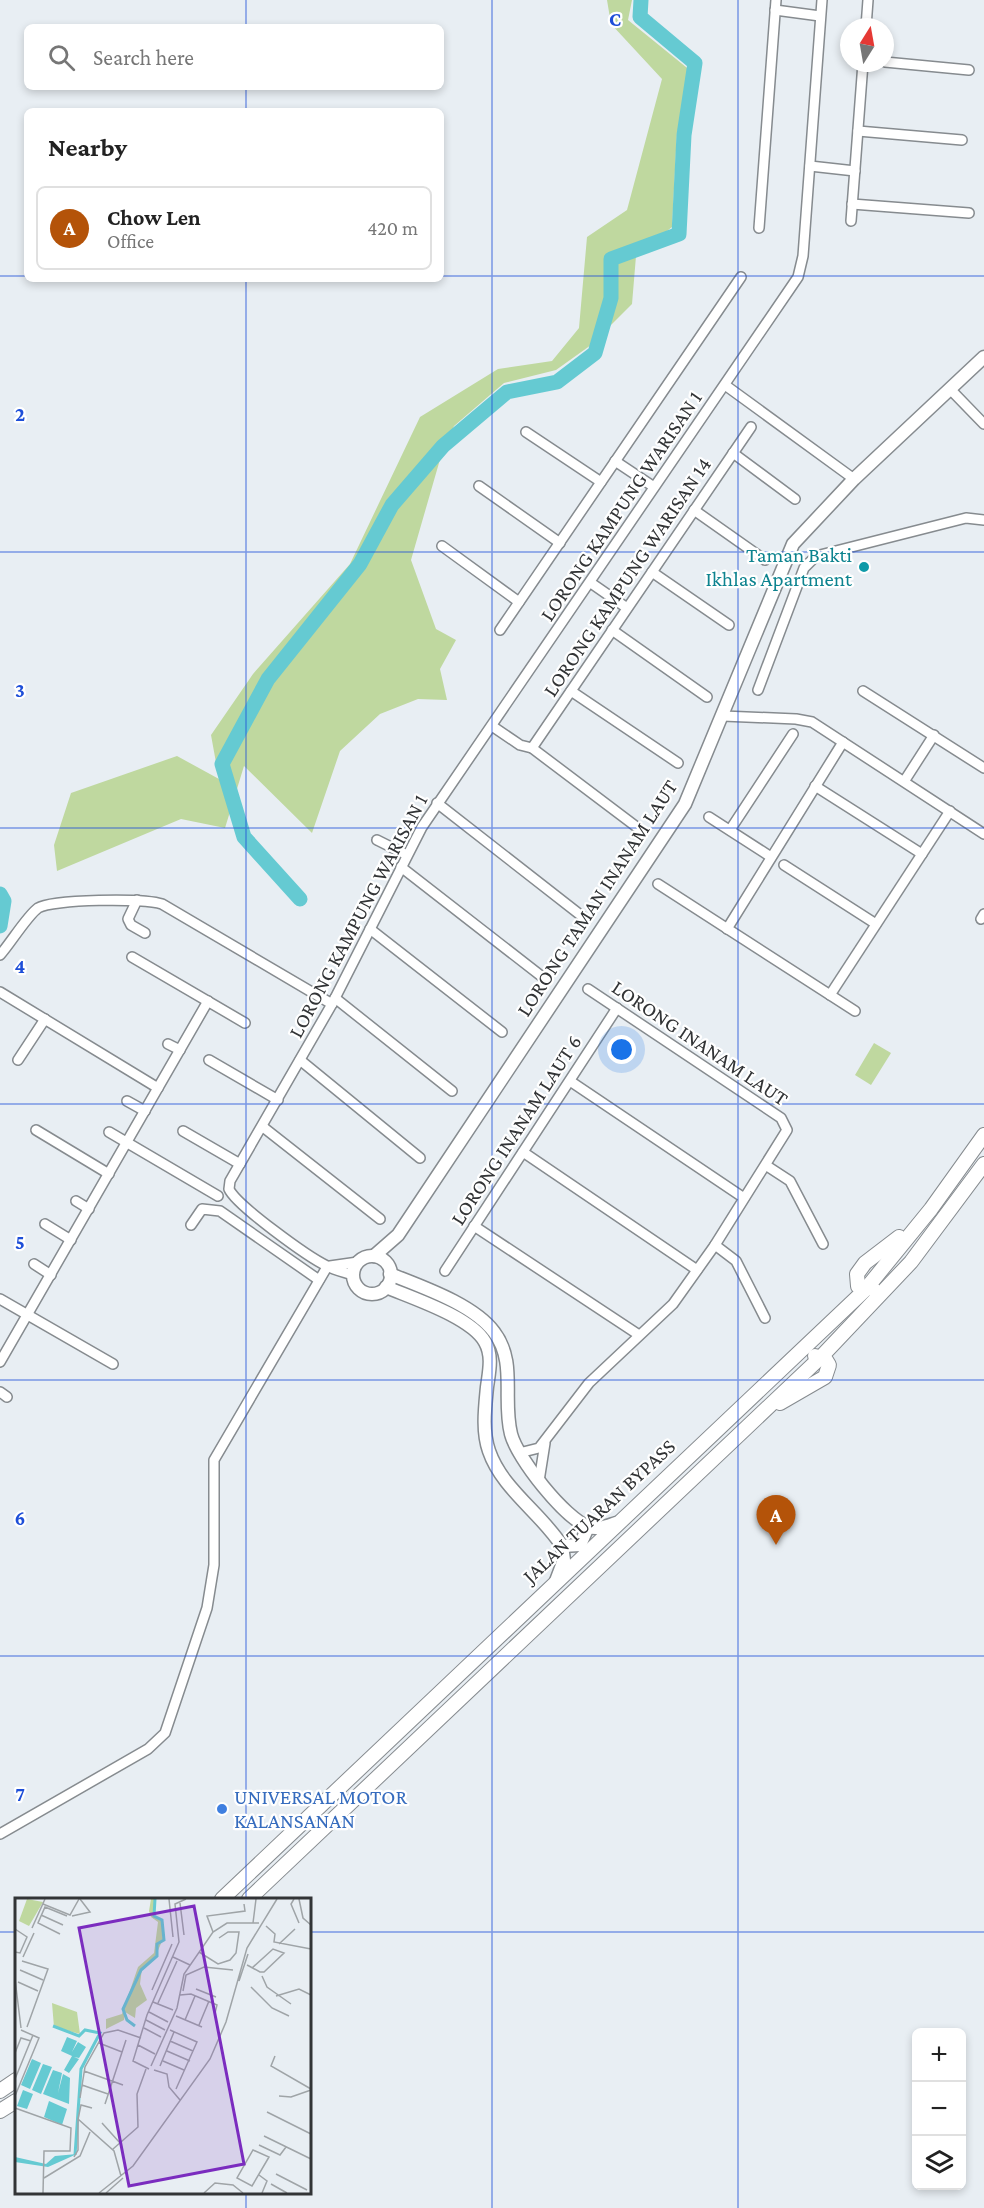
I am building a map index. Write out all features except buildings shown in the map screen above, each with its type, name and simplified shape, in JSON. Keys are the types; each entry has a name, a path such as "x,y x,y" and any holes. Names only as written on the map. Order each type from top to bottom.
{"highway":[{"path":"865,1290 855,1284 860,1269 931,1209 984,1135"},
{"path":"801,1353 821,1357 911,1262 984,1164"},
{"name":"JALAN TUARAN BYPASS","path":"223,1898 616,1523 801,1353 865,1290 873,1290 911,1262"},
{"name":"JALAN TUARAN BYPASS","path":"250,1898 769,1408 825,1377 829,1365 821,1357"},
{"path":"0,2091 15,2081"},
{"path":"0,2111 15,2102"}],"main road":[{"name":"LORONG TAMAN INANAM LAUT","path":"374,1256 398,1235 671,827 693,788 787,554 803,531 854,479 984,357"},
{"path":"398,1235 389,1269 386,1287 376,1293 365,1292 356,1286 353,1275 358,1262 374,1256 389,1269 466,1310 494,1332 505,1354 511,1433 519,1453 539,1481 570,1514 588,1527 602,1528 616,1523"},
{"path":"386,1287 428,1304 472,1328 486,1343 490,1360 485,1431 490,1453 501,1474 562,1545 564,1560 556,1581"},
{"path":"562,1545 580,1545 588,1527"}],"street":[{"name":"LORONG KAMPUNG WARISAN 1","path":"353,1275 327,1267 234,1197 229,1185 333,1001 407,855 437,803 591,583 801,272 822,0"},
{"path":"867,18 868,0"},
{"path":"759,228 775,5 820,16"},
{"path":"894,63 969,70"},
{"path":"851,221 862,72"},
{"path":"858,131 962,140"},
{"path":"810,166 855,171"},
{"path":"852,204 969,213"},
{"path":"500,630 741,277"},
{"path":"725,385 854,479"},
{"path":"950,389 984,424"},
{"name":"LORONG KAMPUNG WARISAN 14","path":"532,748 751,427"},
{"path":"526,432 601,482"},
{"path":"733,453 795,499"},
{"path":"615,461 654,487"},
{"path":"479,486 560,543"},
{"path":"694,510 765,560"},
{"path":"758,690 804,568 816,556 966,518 983,517"},
{"path":"442,546 519,602"},
{"path":"652,572 729,625"},
{"path":"591,583 627,608"},
{"path":"612,630 707,697"},
{"path":"571,691 678,763"},
{"path":"863,691 984,768"},
{"path":"723,716 804,720 905,780 984,834"},
{"path":"492,726 520,745 532,748 638,828"},
{"path":"730,830 794,734"},
{"path":"905,780 934,735"},
{"path":"727,929 843,742"},
{"path":"815,786 922,854"},
{"path":"437,803 583,917"},
{"path":"830,995 950,810"},
{"path":"709,817 771,857"},
{"path":"377,840 407,855"},
{"path":"784,865 876,924"},
{"path":"401,867 545,979"},
{"path":"658,884 855,1011"},
{"path":"137,900 128,919 131,925 145,933"},
{"path":"0,955 42,906 137,900 162,904 333,1001 452,1090"},
{"path":"370,929 502,1032"},
{"path":"132,957 245,1023"},
{"name":"LORONG INANAM LAUT","path":"588,989 781,1118 787,1130 767,1166"},
{"path":"0,992 158,1088"},
{"path":"0,1362 3,1351 27,1316 208,1001"},
{"name":"LORONG INANAM LAUT 6","path":"445,1271 617,1008"},
{"path":"18,1060 45,1019"},
{"path":"168,1044 180,1050"},
{"path":"209,1060 278,1100"},
{"path":"300,1060 420,1158"},
{"path":"570,1080 744,1198"},
{"path":"127,1101 145,1111"},
{"path":"263,1127 380,1219"},
{"path":"36,1130 109,1174"},
{"path":"183,1131 240,1164"},
{"path":"108,1132 218,1196"},
{"path":"523,1152 697,1270"},
{"path":"519,1453 534,1450 546,1441 583,1390 673,1304 767,1166 790,1181 823,1244"},
{"path":"76,1202 89,1209"},
{"path":"191,1225 202,1209 220,1211 319,1280"},
{"path":"45,1224 71,1240"},
{"path":"474,1226 639,1335"},
{"path":"715,1245 736,1262 765,1318"},
{"path":"0,1834 148,1749 165,1733 202,1626 212,1584 214,1460 327,1267 358,1262"},
{"path":"34,1263 51,1275"},
{"path":"0,1299 113,1364"},
{"path":"539,1481 546,1441"}],"green space":[{"path":"607,0 632,0 628,20 697,76 691,112 677,131 672,227 636,256 632,304 591,345 556,370 504,383 454,426 441,456 411,560 436,629 456,640 440,669 447,700 418,699 380,714 340,751 312,833 244,766 225,828 181,819 57,871 54,845 71,793 177,756 219,779 211,735 253,674 350,564 420,417 498,369 552,361 579,328 587,237 627,210 662,79 611,24"},
{"path":"874,1043 891,1053 871,1085 855,1075"}],"waterway":[{"path":"300,899 244,837 222,764 268,679 360,564 392,505 443,446 507,392 557,382 595,353 611,298 611,259 679,234 684,135 695,63 640,17 641,0"},
{"path":"0,894 4,901 0,926"}],"place":[{"name":"Taman Bakti Ikhlas Apartment","path":"864,567"},
{"name":"Chow Len","path":"776,1545"},
{"name":"UNIVERSAL MOTOR KALANSANAN","path":"222,1809"}]}
